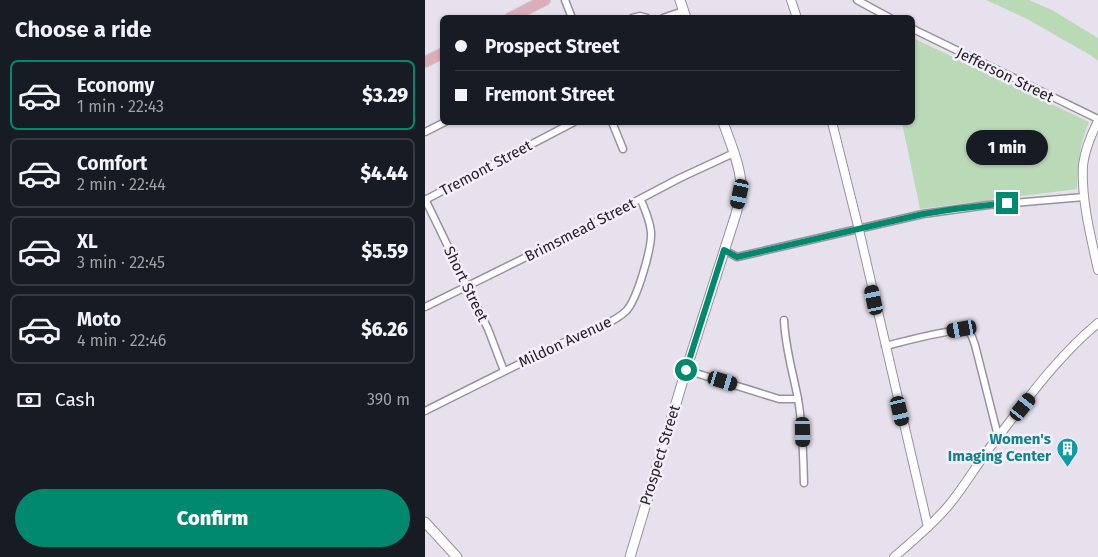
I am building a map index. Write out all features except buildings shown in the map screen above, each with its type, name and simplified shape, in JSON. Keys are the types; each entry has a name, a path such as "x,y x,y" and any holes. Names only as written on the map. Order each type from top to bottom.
{"main road":[{"path":"517,15 545,0"},
{"path":"680,0 685,14"},
{"path":"425,62 440,54"},
{"name":"Prospect Street","path":"629,557 736,214 740,194 739,174 724,125"},
{"path":"425,522 457,557"}],"street":[{"path":"565,0 571,15"},
{"path":"791,0 796,15"},
{"path":"857,0 884,15"},
{"name":"Jefferson Street","path":"915,30 1098,120"},
{"path":"1098,120 1091,135 1085,157 1084,197 1098,270"},
{"path":"425,132 440,124"},
{"name":"Tremont Street","path":"425,199 568,125"},
{"path":"613,125 623,149"},
{"path":"833,125 928,527"},
{"name":"Brimsmead Street","path":"425,307 641,200 680,178 734,153"},
{"path":"724,250 737,257 923,214 955,209 1084,197"},
{"name":"Short Street","path":"425,199 488,329 504,371"},
{"name":"Mildon Avenue","path":"425,411 608,322 627,310 634,298 647,262 651,244 649,221 641,200"},
{"path":"784,320 785,338 803,432 804,483"},
{"path":"894,557 949,506 998,436 1072,346 1098,323"},
{"path":"885,346 949,331 962,329 967,331 975,345 998,436"},
{"path":"686,370 779,398 798,399"}],"green space":[{"path":"986,0 1029,0 1052,10 1098,38 1098,61 1027,19"},
{"path":"915,39 1089,122 1081,147 1077,189 920,209 902,125 915,125"}],"place":[{"name":"Women's Imaging Center","path":"1067,467"}],"route":[{"path":"686,370 724,250 737,257 923,214 1007,203"}]}
